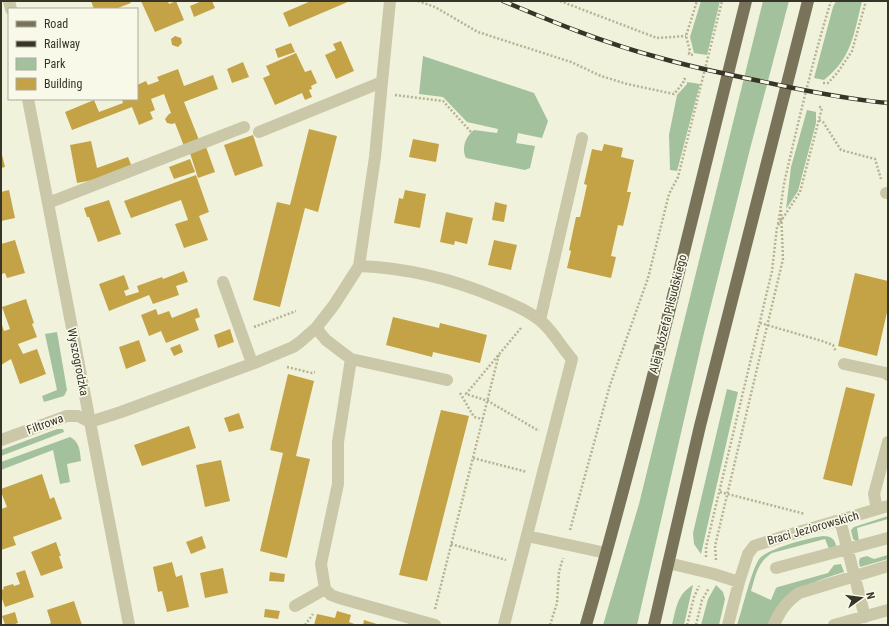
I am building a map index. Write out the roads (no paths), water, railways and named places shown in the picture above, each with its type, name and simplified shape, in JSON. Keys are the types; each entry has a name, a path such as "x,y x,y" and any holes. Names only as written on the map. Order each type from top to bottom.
{"main road":[{"name":"Aleja Józefa Piłsudskiego","path":"586,625 644,410 746,1"},
{"path":"654,625 700,426 808,1"}],"street":[{"path":"90,422 121,412 293,347 316,328 334,305 359,266 375,157 390,1"},
{"path":"259,132 381,87"},
{"name":"Wyszogrodzka","path":"28,100 129,625"},
{"path":"48,203 244,127"},
{"path":"540,320 582,138"},
{"path":"359,266 386,267 430,275 475,288 510,303 540,320 572,359 504,625"},
{"path":"223,282 252,363"},
{"path":"316,328 326,340 351,359 447,380"},
{"path":"351,359 338,442 338,484 321,564 325,589 331,595 339,598 435,625"},
{"path":"844,364 886,373 888,375"},
{"name":"Filtrowa","path":"1,440 67,416 78,416 90,422"},
{"path":"882,508 874,494 888,442"},
{"name":"Braci Jeziorowskich","path":"739,582 748,554 754,546 882,508"},
{"path":"840,520 865,617"},
{"path":"527,536 606,553"},
{"path":"776,568 888,538"},
{"path":"668,563 708,572 739,582 728,625"},
{"path":"774,625 783,607 791,598 799,593 888,566"},
{"path":"295,606 325,589"},
{"path":"834,625 888,610"}],"railway":[{"path":"503,1 598,39 670,61 808,91 888,103"}]}
